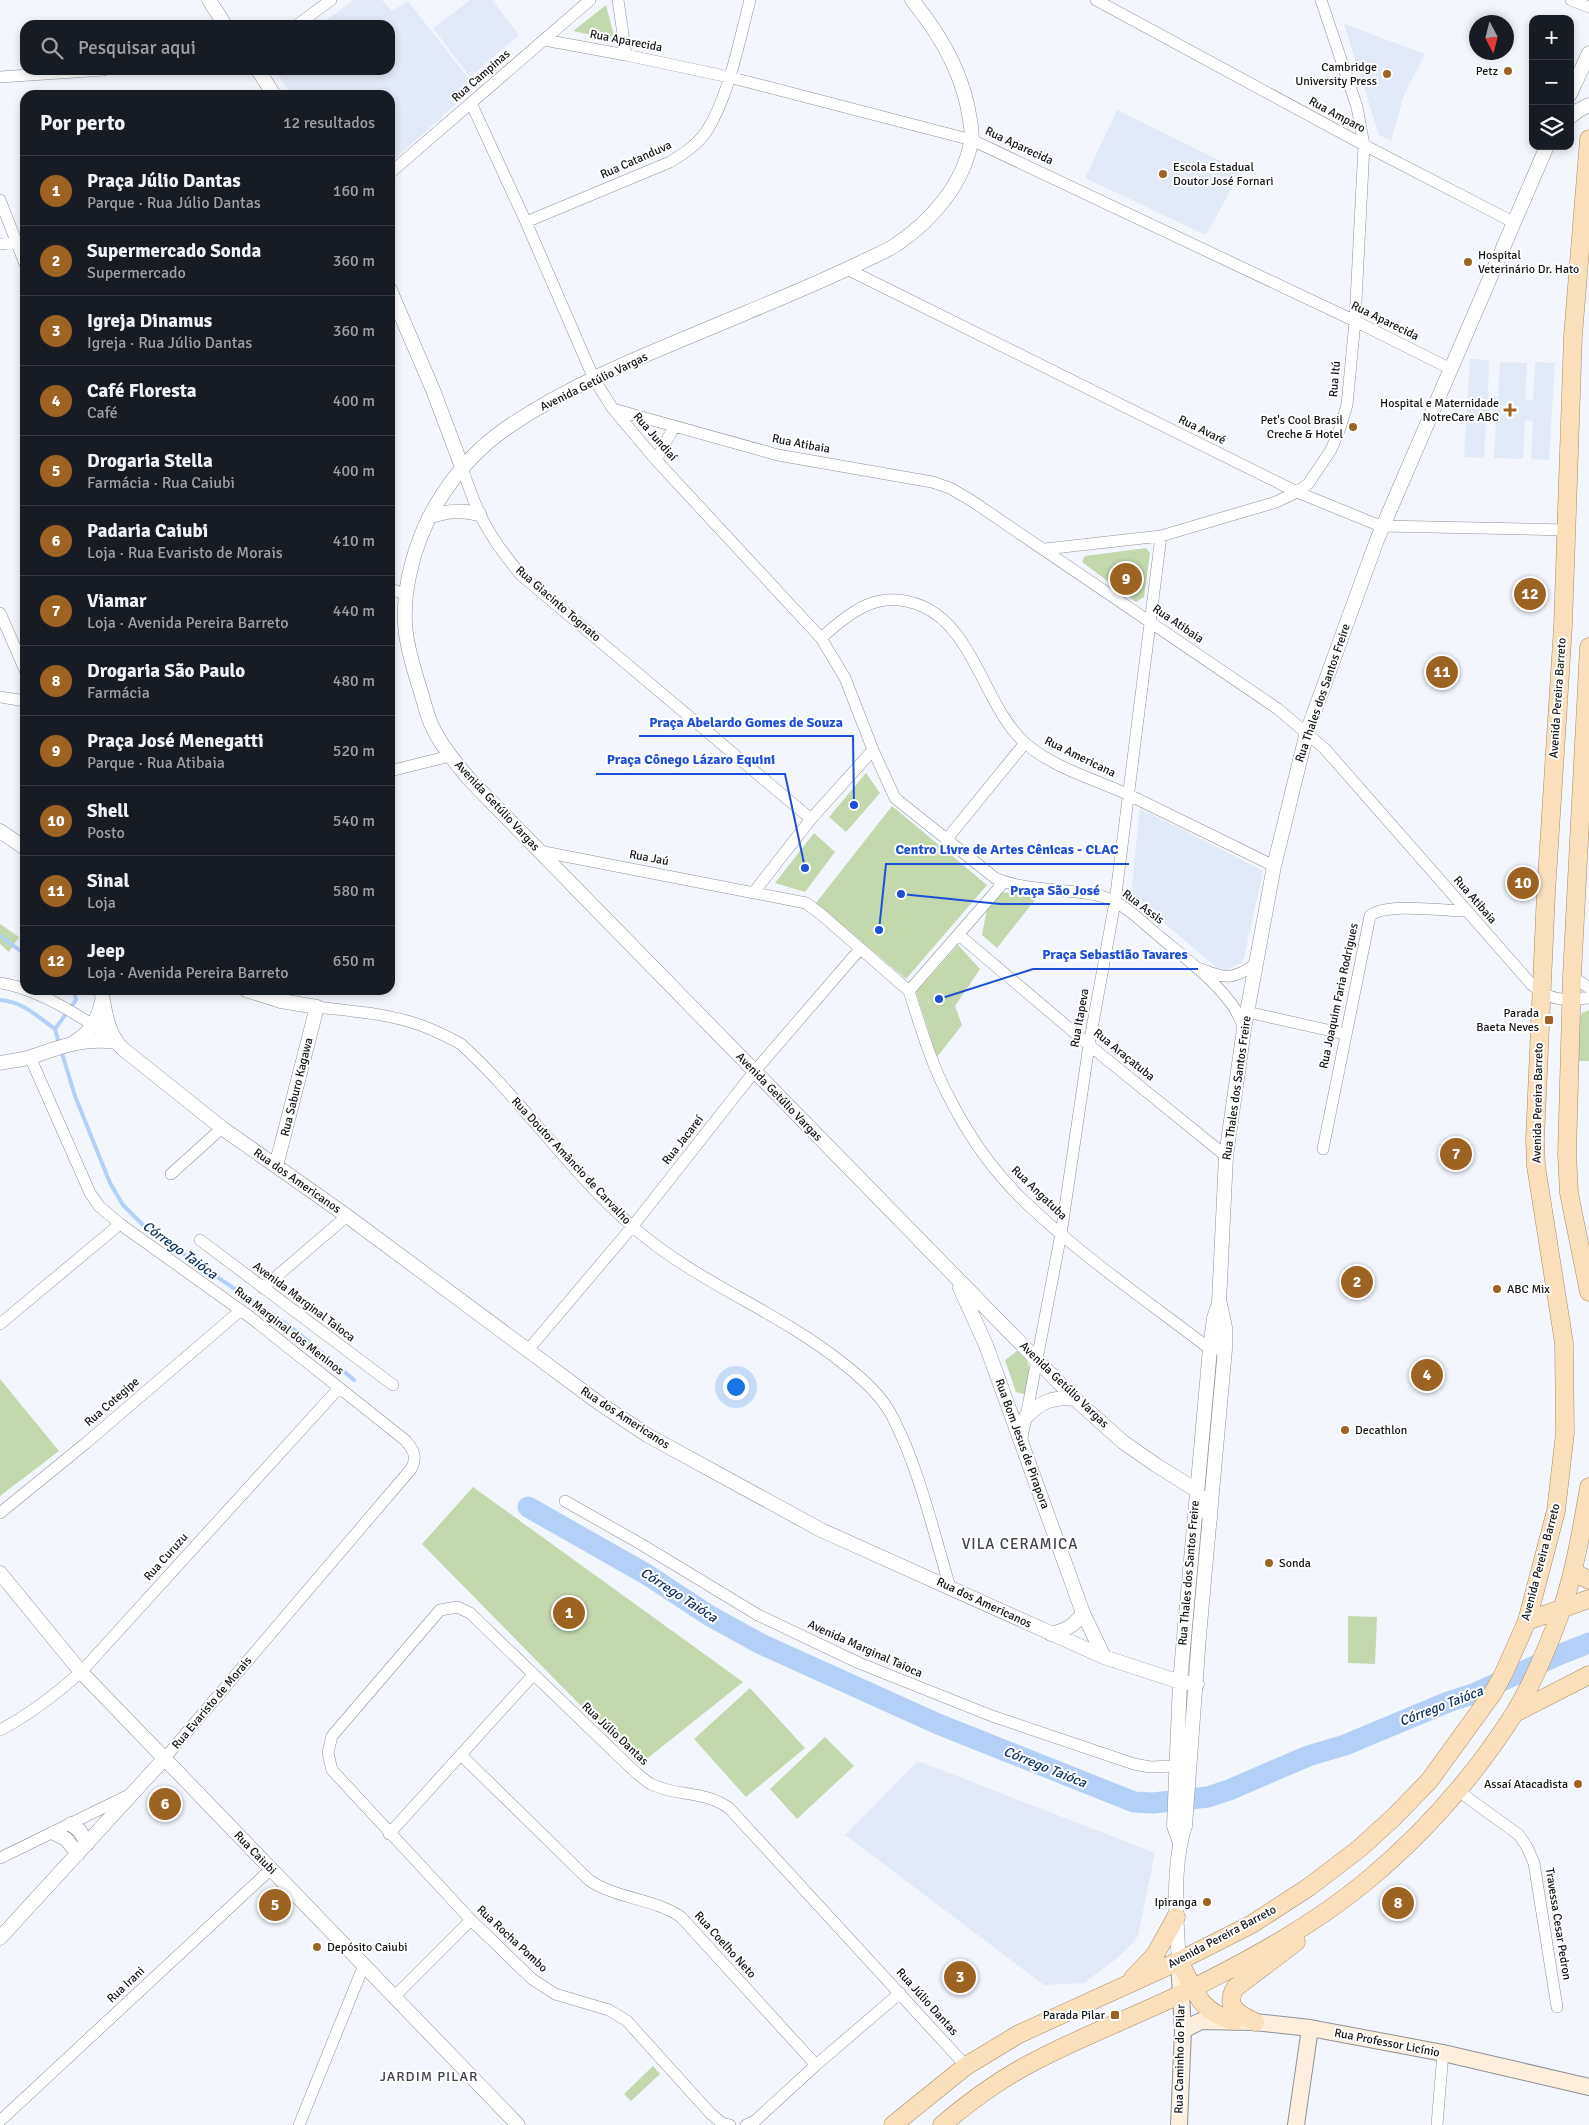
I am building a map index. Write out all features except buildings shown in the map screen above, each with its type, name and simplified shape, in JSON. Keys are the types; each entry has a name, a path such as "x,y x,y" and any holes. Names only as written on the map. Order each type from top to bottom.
{"main road":[{"name":"Avenida Pereira Barreto","path":"893,2125 966,2066 1018,2034 1179,1962 1252,1924 1309,1887 1360,1848 1429,1781 1493,1693 1514,1651 1526,1621 1556,1511 1565,1433 1564,1343 1536,1166 1541,993 1567,530 1573,336 1589,139"},
{"path":"1589,647 1572,976 1567,1154 1568,1181 1589,1292"},
{"path":"942,2125 999,2082 1034,2061 1187,1991 1288,1936 1368,1880 1406,1846 1480,1762 1514,1713 1533,1677 1562,1608 1573,1572 1589,1487"},
{"path":"1573,1572 1589,1580"},
{"path":"1526,1621 1589,1599"},
{"path":"1514,1713 1589,1675"},
{"path":"1255,2022 1237,2012 1233,2007 1231,1995 1235,1988 1288,1948 1330,1908"},
{"path":"1121,1988 1144,1968 1155,1955 1176,1917"},
{"path":"1179,1962 1187,1991 1200,2000 1210,2012 1218,2017 1234,2021"},
{"name":"Rua Caminho do Pilar","path":"1178,2125 1187,1991"},
{"name":"Rua Professor Licínio","path":"1183,2030 1201,2021 1255,2022 1310,2028 1443,2053 1589,2087"},
{"path":"1296,2125 1310,2028"}],"street":[{"path":"209,0 223,20"},
{"path":"304,20 331,0"},
{"name":"Rua Campinas","path":"395,169 590,0"},
{"path":"618,0 626,55"},
{"name":"Rua Catanduva","path":"526,222 670,162 688,150 705,133 729,77 750,0"},
{"name":"Avenida Getúlio Vargas","path":"912,0 943,42 960,79 969,114 972,140 966,161 950,193 925,223 895,246 847,269 594,379 544,404 511,425 462,466 429,517 414,550 405,594 404,620 407,648 431,724 450,756 469,779 1075,1400 1123,1442 1196,1490"},
{"name":"Rua Amparo","path":"1096,0 1364,145 1514,222"},
{"name":"Rua Itú","path":"1045,549 1161,536 1276,502 1297,492 1308,484 1330,450 1340,428 1347,405 1355,321 1364,145 1357,107 1321,0"},
{"path":"1571,0 1589,7"},
{"name":"Rua Aparecida","path":"544,40 729,77 972,140 1355,321 1451,369"},
{"path":"1574,85 1589,53"},
{"path":"0,77 30,75"},
{"path":"261,75 271,90"},
{"name":"Rua Jundiaí","path":"471,103 526,222 594,379 613,409 656,460 822,638 846,678 873,750 895,798 995,878 1004,882"},
{"path":"1574,114 1589,105"},
{"name":"Rua Thales dos Santos Freire","path":"1181,1793 1177,1766 1180,1682 1212,1329 1219,1303 1226,1156 1244,1029 1274,866 1308,732 1383,526 1545,150"},
{"path":"0,200 20,242 0,244"},
{"name":"Rua Avaré","path":"847,269 1297,492 1383,526 1567,530"},
{"name":"Rua Giacinto Tognato","path":"395,302 433,390 478,514 498,548 521,575 812,819"},
{"name":"Rua Atibaia","path":"613,409 778,455 932,482 950,488 972,501 1278,709 1308,732 1325,749 1523,976 1541,993"},
{"path":"656,460 674,427"},
{"path":"429,517 445,511 478,514"},
{"name":"Rua Itapeva","path":"1021,1443 1061,1234 1089,1045 1115,902 1127,794 1161,536"},
{"path":"395,591 405,594"},
{"name":"Rua Americana","path":"822,638 847,616 871,602 898,600 924,607 950,626 963,644 1010,726 1025,743 1059,764 1127,794 1274,866"},
{"path":"0,613 20,659"},
{"path":"0,697 20,700"},
{"path":"946,840 1025,743"},
{"path":"754,892 812,819 873,750"},
{"path":"395,770 450,756"},
{"path":"0,831 20,845"},
{"name":"Rua Jaú","path":"539,851 806,903 909,991"},
{"path":"909,991 1004,882"},
{"name":"Rua Assis","path":"1004,882 1085,893 1115,902 1195,967 1229,1000 1235,1008 1244,1029"},
{"name":"Rua Joaquim Faria Rodrigues","path":"1323,1149 1367,925 1374,912 1390,908 1468,912"},
{"name":"Rua Araçatuba","path":"959,935 1089,1045 1226,1156"},
{"name":"Rua Jacareí","path":"528,1350 632,1226 754,1072 860,949"},
{"name":"Rua Assis","path":"1195,967 1217,976 1230,977 1242,973 1255,964"},
{"path":"1572,976 1589,988"},
{"path":"0,983 20,988"},
{"name":"Rua Angatuba","path":"909,991 941,1082 984,1156 1019,1196 1061,1234 1210,1349"},
{"path":"1541,993 1558,1000 1589,998"},
{"path":"35,995 75,1014 94,1025 116,1042"},
{"path":"71,1044 94,1025 102,995"},
{"path":"102,995 109,1024 116,1042"},
{"name":"Rua Doutor Amâncio de Carvalho","path":"262,995 282,1001 414,1022 461,1044 632,1226 693,1270 818,1343 857,1375 876,1394 893,1417 913,1466 950,1587"},
{"name":"Rua Saburo Kagawa","path":"276,1166 318,1007"},
{"path":"1247,1012 1345,1034"},
{"path":"0,1063 30,1057 52,1048 71,1044 98,1041 116,1042"},
{"name":"Rua dos Americanos","path":"116,1042 222,1128 347,1216 599,1403 647,1434 821,1530 1104,1657 1180,1682 1197,1684"},
{"name":"Rua Marginal dos Meninos","path":"30,1057 90,1193 99,1206 120,1224 241,1310 405,1440 413,1451 414,1461"},
{"path":"171,1174 222,1128"},
{"path":"264,1288 347,1216"},
{"path":"0,1324 120,1224"},
{"name":"Avenida Marginal Taioca","path":"200,1240 393,1384"},
{"name":"Rua Bom Jesus de Pirapora","path":"955,1277 986,1345 1083,1613 1104,1657"},
{"name":"Rua Thales dos Santos Freire","path":"1179,1962 1176,1917 1181,1793 1197,1684 1199,1636 1225,1349 1224,1327 1219,1303"},
{"name":"Rua Cotegipe","path":"0,1513 86,1443 241,1310"},
{"path":"1210,1349 1225,1349"},
{"name":"Rua Curuzu","path":"0,1730 23,1718 53,1697 81,1672 339,1388"},
{"path":"1025,1418 1034,1408 1050,1399 1062,1397 1075,1400"},
{"name":"Rua Evaristo de Morais","path":"0,1938 133,1794 411,1469 414,1461"},
{"path":"1196,1490 1206,1507 1210,1519"},
{"name":"Avenida Marginal Taioca","path":"565,1501 758,1614 859,1663 992,1716 1134,1764 1150,1767 1177,1766"},
{"name":"Rua Caiubi","path":"0,1572 81,1672 395,1996 511,2123"},
{"name":"Rua Júlio Dantas","path":"328,1753 332,1736 436,1613 445,1608 457,1607 464,1609 650,1784 666,1789 702,1795 720,1801 730,1808 966,2066"},
{"path":"1050,1634 1069,1628 1077,1622 1083,1613"},
{"path":"389,1834 533,1675"},
{"name":"Rua Rocha Pombo","path":"328,1753 334,1774 471,1920 532,1979 546,1989 574,2000 609,2010 627,2021 711,2114 722,2123 730,2125"},
{"name":"Rua Coelho Neto","path":"461,1755 589,1880 599,1887 661,1906 681,1917 816,2065"},
{"name":"Travessa Cesar Pedron","path":"1457,1790 1519,1835 1527,1847 1534,1863 1557,2007"},
{"path":"0,1858 133,1794"},
{"path":"71,1824 80,1831 82,1849"},
{"path":"54,1833 66,1838 82,1849"},
{"name":"Rua Irani","path":"0,2121 270,1869"},
{"path":"395,1996 471,1920"},
{"path":"299,2125 364,1965"},
{"path":"746,2125 755,2121 900,1992"},
{"path":"1437,2125 1443,2053"}],"shaded area":[{"path":"354,0 382,0 392,11 408,1 475,87 395,158 395,90 289,90 278,75 395,75 395,20 326,20"},
{"path":"470,0 492,0 519,35 470,77 433,28"},
{"name":"Cambridge University Press","path":"1344,24 1425,54 1404,95 1391,141 1379,135"},
{"name":"Escola Estadual Doutor José Fornari","path":"1117,110 1241,171 1206,235 1085,178"},
{"name":"Hospital e Maternidade NotreCare ABC","path":"1470,359 1489,360 1488,396 1498,397 1500,362 1527,363 1525,399 1533,400 1535,362 1555,363 1549,460 1531,459 1533,421 1525,420 1523,459 1494,458 1496,422 1486,421 1484,458 1464,457"},
{"path":"1140,808 1263,871 1243,962 1222,972 1131,895"},
{"path":"918,1761 1155,1853 1138,1936 1132,1944 1116,1959 1084,1983 1044,1985 845,1835"}],"green space":[{"path":"606,5 615,40 573,31"},
{"path":"1146,548 1150,553 1144,597 1136,602 1082,562 1085,556"},
{"path":"866,773 880,793 846,832 829,817"},
{"path":"892,806 987,885 906,979 816,903"},
{"path":"814,833 835,852 805,892 775,883"},
{"path":"1000,892 1038,896 997,948 982,935 987,909"},
{"path":"0,924 19,937 9,952 0,944"},
{"path":"958,945 980,969 955,1006 962,1025 937,1057 916,992"},
{"path":"1589,1010 1589,1061 1578,1061 1578,1023 1582,1013"},
{"path":"1017,1351 1026,1359 1029,1368 1027,1392 1024,1394 1016,1392 1005,1360"},
{"path":"0,1379 59,1451 0,1496"},
{"path":"473,1487 743,1682 639,1765 422,1544"},
{"path":"1348,1616 1377,1617 1375,1664 1348,1663"},
{"path":"750,1688 805,1748 746,1797 694,1739"},
{"path":"825,1737 854,1766 797,1819 770,1789"},
{"path":"653,2066 660,2074 631,2101 624,2094"}],"waterway":[{"name":"Córrego Taióca","path":"0,936 20,950"},
{"name":"Córrego Taióca","path":"55,1029 76,1000 75,995"},
{"path":"0,1000 23,1006 55,1029"},
{"name":"Córrego Taióca","path":"55,1029 59,1044"},
{"name":"Córrego Taióca","path":"61,1050 75,1096 110,1183 123,1205 146,1228 296,1331 354,1380"},
{"name":"Córrego Taióca","path":"528,1507 646,1574 710,1616 761,1644 938,1724 1134,1802 1153,1803 1208,1797 1229,1790 1308,1756 1345,1745 1448,1702 1473,1694 1589,1643"}],"place":[{"name":"Petz","path":"1508,71"},
{"name":"Cambridge University Press","path":"1387,74"},
{"name":"Escola Estadual Doutor José Fornari","path":"1163,174"},
{"name":"Hospital Veterinário Dr. Hato","path":"1468,262"},
{"name":"Hospital e Maternidade NotreCare ABC","path":"1510,410"},
{"name":"Pet's Cool Brasil Creche & Hotel","path":"1353,427"},
{"name":"Praça José Menegatti","path":"1126,579"},
{"name":"Jeep","path":"1530,594"},
{"name":"Sinal","path":"1442,672"},
{"name":"Praça Abelardo Gomes de Souza","path":"854,805"},
{"name":"Praça Cônego Lázaro Equini","path":"805,868"},
{"name":"Shell","path":"1523,883"},
{"name":"Praça São José","path":"901,894"},
{"name":"Centro Livre de Artes Cênicas - CLAC","path":"879,930"},
{"name":"Praça Sebastião Tavares","path":"939,999"},
{"name":"Parada Baeta Neves","path":"1549,1020"},
{"name":"Viamar","path":"1456,1154"},
{"name":"Supermercado Sonda","path":"1357,1282"},
{"name":"ABC Mix","path":"1497,1289"},
{"name":"Café Floresta","path":"1427,1375"},
{"name":"Decathlon","path":"1345,1430"},
{"name":"Sonda","path":"1269,1563"},
{"name":"Praça Júlio Dantas","path":"569,1613"},
{"name":"Assaí Atacadista","path":"1578,1784"},
{"name":"Padaria Caiubi","path":"165,1804"},
{"name":"Ipiranga","path":"1207,1902"},
{"name":"Drogaria São Paulo","path":"1398,1903"},
{"name":"Drogaria Stella","path":"275,1905"},
{"name":"Depósito Caiubi","path":"317,1947"},
{"name":"Igreja Dinamus","path":"960,1977"},
{"name":"Parada Pilar","path":"1115,2015"}],"district":[{"name":"VILA CERAMICA","path":"1020,1544"},
{"name":"JARDIM PILAR","path":"429,2076"}]}
